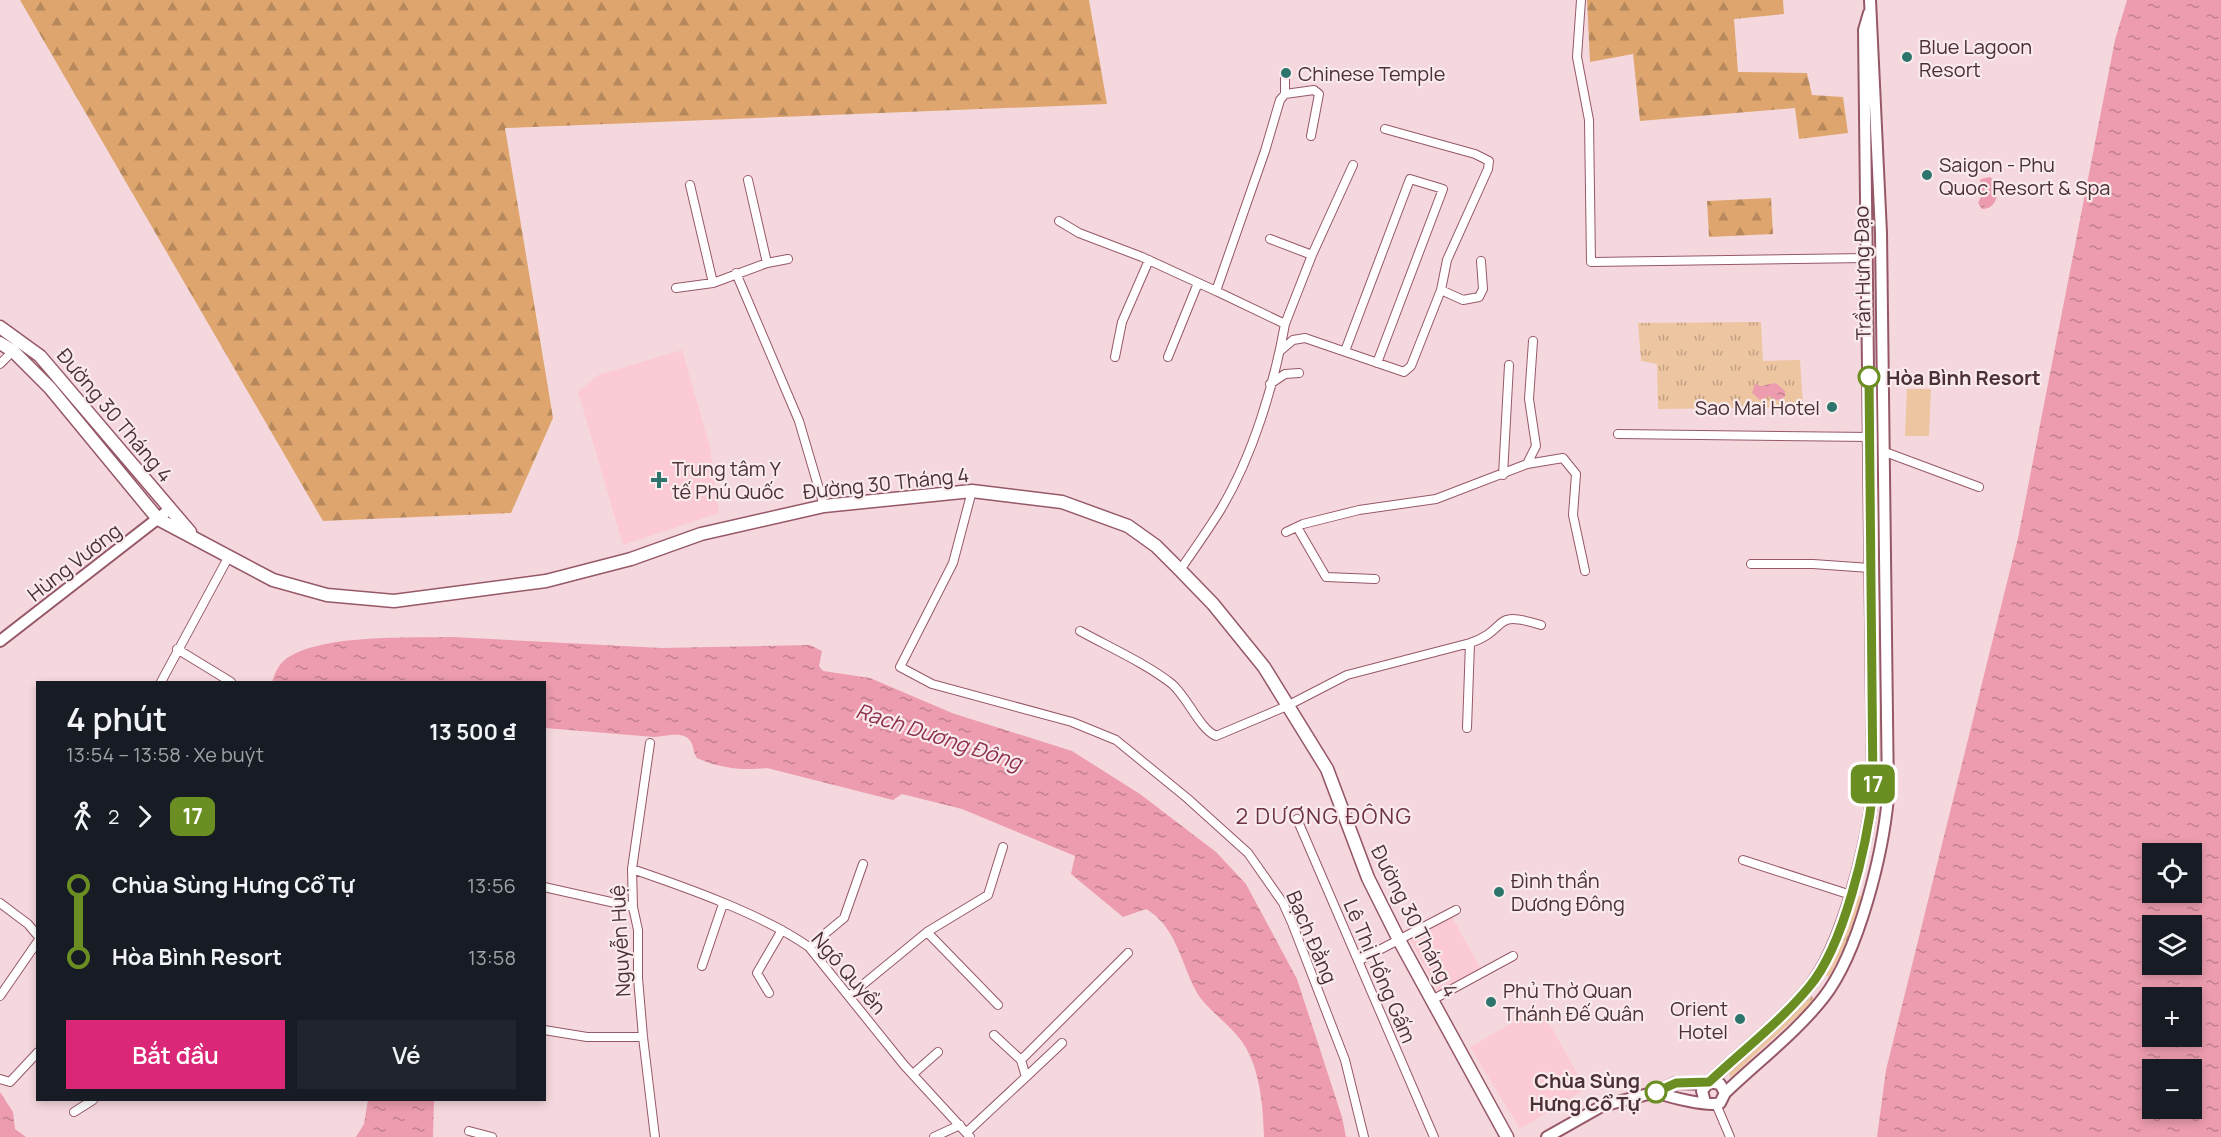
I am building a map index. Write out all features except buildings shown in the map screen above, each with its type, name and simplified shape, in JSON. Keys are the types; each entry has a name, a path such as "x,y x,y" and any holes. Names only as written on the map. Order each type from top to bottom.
{"main road":[{"name":"Trần Hưng Đạo","path":"1707,1083 1809,986 1829,954 1852,891 1869,825 1873,791 1871,437 1867,258 1873,30 1870,5"},
{"name":"Trần Hưng Đạo","path":"1725,1093 1824,998 1845,962 1869,892 1886,824 1888,797 1881,233 1871,171"},
{"name":"Đường 30 Tháng 4","path":"0,327 40,356 194,536"},
{"path":"13,351 23,342"},
{"name":"Đường 30 Tháng 4","path":"0,343 13,351 50,388 158,519 194,536 273,580 327,595 394,601 468,593 575,575 701,534 824,506 972,491 1062,502 1083,508 1138,532 1180,570 1240,635 1264,667 1327,769 1360,859 1399,940 1507,1137"},
{"path":"87,433 97,423"},
{"path":"1871,451 1885,452"},
{"name":"Hùng Vương","path":"0,641 170,509"},
{"path":"1870,568 1886,568"},
{"path":"1852,891 1869,892"},
{"path":"1809,986 1824,998"},
{"path":"1547,1137 1602,1106 1656,1092 1676,1083 1720,1083 1725,1093 1722,1100 1711,1103 1675,1099 1656,1092"},
{"path":"1707,1083 1702,1095 1711,1103"}],"street":[{"path":"1581,0 1577,57 1589,120 1591,262 1867,258"},
{"path":"1216,291 1265,151 1280,100 1285,94 1285,76"},
{"path":"1285,94 1314,90 1319,94 1311,136"},
{"path":"1280,351 1293,340 1305,338 1404,372 1412,366 1441,290 1447,260 1484,179 1489,161 1475,154 1385,129"},
{"path":"1180,570 1222,508 1244,460 1280,351 1285,324 1312,255 1353,165"},
{"path":"1345,351 1410,179 1443,189 1377,363"},
{"path":"748,180 768,263"},
{"path":"690,185 713,284"},
{"path":"1059,221 1104,244 1149,260 1285,324"},
{"path":"1270,239 1312,255"},
{"path":"676,288 713,284 736,273 788,259"},
{"path":"1115,357 1122,322 1149,260"},
{"path":"1441,290 1463,300 1479,297 1483,289 1481,261"},
{"path":"736,273 799,421 824,506"},
{"path":"1168,357 1198,283"},
{"path":"1527,464 1536,446 1529,399 1533,341"},
{"path":"0,364 13,351"},
{"path":"1503,475 1509,365"},
{"path":"1270,384 1285,374 1299,373"},
{"path":"1618,434 1871,437"},
{"path":"1885,452 1979,487"},
{"path":"1286,532 1359,510 1436,499 1503,475 1509,469 1563,458 1573,466 1576,474 1573,515 1585,571"},
{"name":"Bạch Đằng","path":"972,491 953,563 900,668 932,684 1072,722 1116,740 1187,798 1248,853 1282,903 1345,1060 1364,1137"},
{"path":"1298,527 1326,577 1375,579"},
{"path":"161,681 229,556"},
{"path":"1751,564 1813,564 1870,568"},
{"path":"1080,631 1171,684 1189,702 1206,729 1216,736 1287,706 1347,675 1470,643 1488,636 1504,619 1509,617 1541,625"},
{"path":"1467,728 1470,643"},
{"path":"177,649 229,681"},
{"name":"Nguyễn Huệ","path":"650,743 632,869 633,907 638,930 638,978 654,1137"},
{"name":"Lê Thị Hồng Gấm","path":"1297,819 1434,1137"},
{"path":"849,996 927,932 988,895 1003,847"},
{"path":"1743,860 1852,891"},
{"path":"809,947 844,918 863,864"},
{"name":"Ngô Quyền","path":"632,869 723,904 782,930 809,947 913,1074 968,1135"},
{"path":"546,887 633,907"},
{"path":"0,903 28,924 36,936"},
{"path":"702,966 723,904"},
{"path":"1358,961 1456,910"},
{"path":"769,993 758,973 782,930"},
{"path":"927,932 998,1005"},
{"path":"0,996 36,942"},
{"path":"1021,1060 1128,953"},
{"path":"1432,1000 1513,956"},
{"path":"546,1030 587,1037 643,1037"},
{"path":"994,1035 1021,1060 1026,1077"},
{"path":"968,1135 1062,1043"},
{"path":"913,1074 938,1052"},
{"path":"0,1080 7,1083 13,1079 36,1054"},
{"path":"74,1112 91,1101"},
{"path":"1711,1103 1730,1137"},
{"path":"934,1137 960,1125"},
{"path":"469,1131 492,1137"}],"shaded area":[{"name":"Trung tâm Y tế Phú Quốc","path":"682,350 710,447 719,513 623,545 578,392 598,375"},
{"path":"1451,915 1482,971 1440,994 1409,938"},
{"path":"1540,1007 1586,1089 1520,1129 1470,1047"}],"green space":[{"path":"20,0 1089,0 1107,104 505,128 553,418 511,513 323,521"},
{"path":"1587,0 1783,0 1784,14 1734,19 1738,72 1807,73 1812,95 1843,97 1848,133 1799,139 1795,108 1640,121 1633,54 1590,62"},
{"path":"1771,198 1773,234 1709,237 1707,201"},
{"path":"1761,322 1763,361 1800,360 1803,407 1658,409 1657,364 1641,361 1638,323"},
{"path":"1907,389 1931,389 1929,436 1905,436"},
{"path":"1857,895 1862,897 1846,943 1829,977 1825,975"},
{"path":"1812,996 1815,1000 1731,1077 1728,1073"}],"water":[{"path":"2127,0 2221,0 2221,1137 1877,1137 1886,1070 2018,538 2115,40"},
{"path":"1990,177 1997,183 1996,200 1991,207 1982,209 1978,203 1983,192 1979,185 1981,179"},
{"path":"1776,383 1785,391 1785,396 1779,401 1769,396 1760,400 1752,393 1755,384 1761,386"},
{"name":"Rạch Dương Đông","path":"452,637 661,648 810,645 822,651 819,666 823,671 870,678 952,713 1072,751 1140,794 1216,852 1246,884 1297,979 1342,1117 1346,1137 1264,1137 1259,1086 1247,1049 1235,1033 1200,998 1171,935 1156,916 1146,909 1123,917 1071,874 1075,856 962,809 902,794 893,800 767,768 740,769 714,764 697,758 689,739 680,735 654,737 546,728 546,681 272,681 286,659 301,651 342,641"},
{"path":"0,1092 13,1112 15,1129 26,1137 0,1137"},
{"path":"368,1101 434,1101 433,1137 356,1137 364,1124"}],"bus line":[{"name":"17","path":"1656,1092 1676,1083 1705,1084 1709,1082 1792,1006 1819,973 1829,954 1853,887 1869,825 1873,791 1869,377"}],"place":[{"name":"Blue Lagoon Resort","path":"1907,57"},
{"name":"Chinese Temple","path":"1286,73"},
{"name":"Saigon - Phu Quoc Resort & Spa","path":"1927,175"},
{"name":"Hòa Bình Resort","path":"1869,377"},
{"name":"Sao Mai Hotel","path":"1832,407"},
{"name":"Trung tâm Y tế Phú Quốc","path":"659,480"},
{"name":"Đình thần Dương Đông","path":"1499,892"},
{"name":"Phủ Thờ Quan Thánh Đế Quân","path":"1491,1002"},
{"name":"Orient Hotel","path":"1740,1019"},
{"name":"Chùa Sùng Hưng Cổ Tự","path":"1656,1092"}],"district":[{"name":"2 DƯƠNG ĐÔNG","path":"1324,816"}]}
